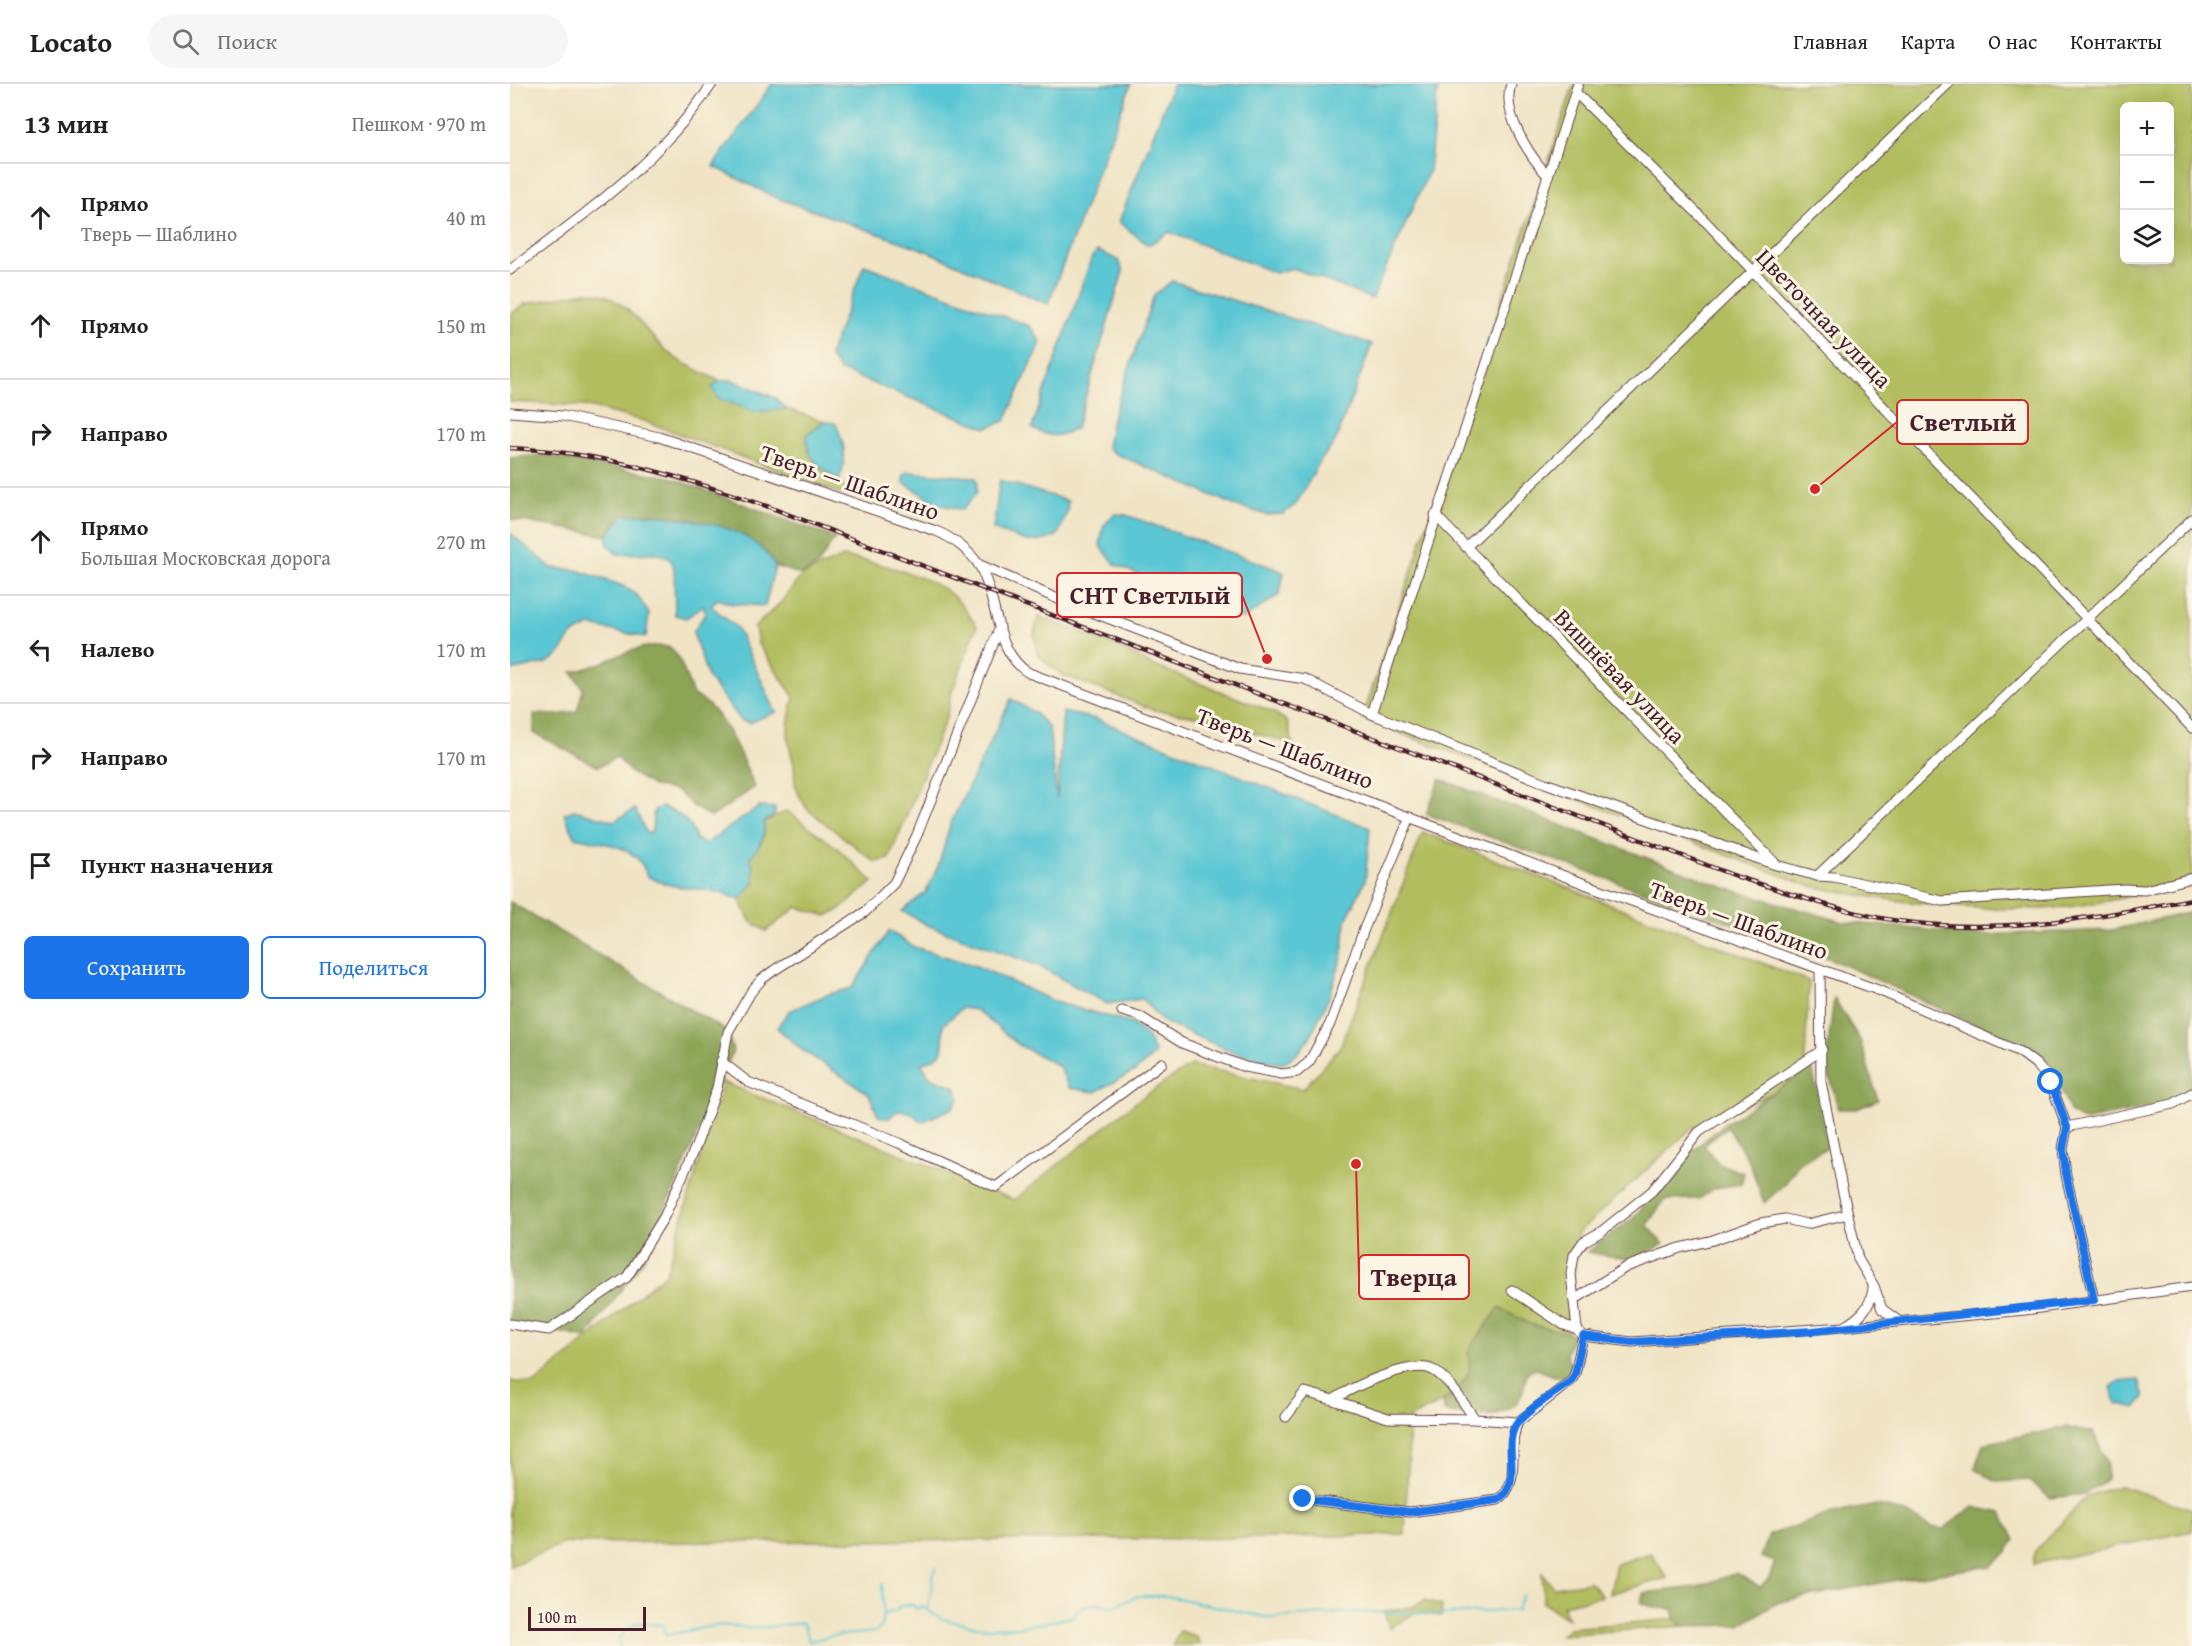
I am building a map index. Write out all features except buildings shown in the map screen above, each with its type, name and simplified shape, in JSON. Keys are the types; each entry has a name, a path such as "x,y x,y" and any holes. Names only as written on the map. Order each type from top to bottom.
{"street":[{"path":"510,270 607,196 690,114 712,84"},
{"path":"1511,84 1508,93 1511,114 1536,163 1548,176"},
{"path":"1466,547 1948,84"},
{"path":"1372,714 1435,515 1577,88"},
{"name":"Цветочная улица","path":"1577,88 2192,728"},
{"name":"Тверь — Шаблино","path":"510,412 578,418 680,444 936,531 953,540 978,564 1014,659 1029,673 1593,887 1878,990 2024,1054 2039,1066 2051,1082 2067,1127"},
{"name":"Вишнёвая улица","path":"1435,515 1776,865"},
{"path":"1817,876 2192,519"},
{"path":"978,564 1058,599 1240,669 1305,679 1372,714 1545,783 1776,865 1817,876 1834,877 1942,901 2124,889 2145,890 2192,878"},
{"path":"510,1324 549,1330 627,1277 637,1265 667,1210 696,1146 717,1088 728,1032 761,980 866,912 894,883 917,835 1000,627"},
{"path":"1122,1011 1139,1016 1182,1043 1245,1067 1282,1074 1297,1072 1309,1062 1330,1024 1364,929 1410,817"},
{"path":"1820,969 1821,1082 1848,1214 1858,1259 1874,1286 1882,1309 1897,1320"},
{"path":"1303,1499 1410,1512 1498,1500 1508,1491 1512,1479 1512,1446 1518,1422 1571,1381 1575,1374 1580,1333 1574,1300 1572,1258 1583,1242 1602,1231 1652,1191 1699,1132 1822,1050"},
{"path":"721,1061 748,1082 899,1143 996,1187 1162,1063"},
{"path":"2094,1300 2066,1174 2063,1149 2067,1127 2173,1104 2192,1093"},
{"path":"1574,1300 1626,1267 1680,1248 1713,1240 1761,1223 1785,1219 1807,1224 1848,1214"},
{"path":"1843,1327 1863,1313 1872,1297 1874,1286"},
{"path":"1512,1290 1580,1333 1632,1342 1843,1327 1897,1320 2025,1310 2192,1287"},
{"path":"1333,1400 1384,1375 1424,1368 1443,1378 1475,1419"},
{"path":"1286,1417 1305,1392 1388,1418 1518,1422"}],"green space":[{"path":"1574,84 2192,84 2192,882 2091,904 2030,909 1947,906 1807,885 1362,719"},
{"path":"586,292 600,294 623,306 670,354 719,381 713,387 755,412 786,409 825,421 815,427 814,463 839,480 852,494 844,495 644,421 584,406 510,402 510,315 525,304"},
{"path":"543,455 669,477 835,538 818,565 802,575 775,566 767,553 616,523 607,536 510,519 510,458"},
{"path":"843,557 885,566 918,576 932,583 957,600 977,626 952,692 946,718 889,859 875,862 807,809 800,797 795,784 794,765 788,738 788,724 794,697 758,644 755,627 781,602 802,575"},
{"path":"1038,616 1115,645 1152,665 1271,711 1287,721 1293,744 1196,716 1154,710 1060,674 1038,655 1034,635"},
{"path":"655,646 670,647 679,658 693,695 714,710 738,749 755,787 711,817 695,808 677,791 653,786 631,773 617,757 598,767 534,733 534,714 558,715 577,711 583,689 572,672 583,670 633,650"},
{"path":"1440,779 1729,889 1844,922 1981,935 2112,930 2192,912 2192,1092 2176,1102 2084,1121 2071,1113 2051,1067 1972,1023 1831,959 1426,814"},
{"path":"787,811 836,847 873,882 839,910 826,916 797,907 766,931 750,921 740,899 754,883 750,857 764,835 764,822"},
{"path":"1423,832 1809,981 1804,1079 1692,1128 1578,1233 1567,1342 1410,1418 1405,1534 1262,1538 564,1543 510,1566 510,1381 534,1384 666,1273 723,1082 1014,1200 1137,1101 1191,1065 1303,1089 1340,1047"},
{"path":"510,902 728,1032 733,1051 644,1259 586,1338 510,1322"},
{"path":"1834,998 1860,1040 1878,1100 1857,1109 1838,1109 1826,1061"},
{"path":"1812,1067 1828,1147 1799,1163 1785,1184 1764,1203 1749,1161 1727,1127 1704,1146 1719,1164 1744,1173 1741,1184 1715,1188 1699,1199 1664,1200 1647,1225 1664,1244 1632,1260 1587,1252 1632,1219 1698,1146 1723,1125"},
{"path":"1499,1308 1530,1324 1574,1334 1566,1353 1572,1371 1560,1378 1536,1369 1528,1371 1520,1398 1505,1411 1485,1416 1444,1412 1444,1400 1468,1374 1468,1351"},
{"path":"2066,1427 2093,1432 2107,1463 2107,1479 2085,1494 2050,1498 2028,1480 1996,1482 1975,1468 1983,1444"},
{"path":"2120,1486 2192,1509 2192,1531 2033,1564 2034,1552 2087,1496"},
{"path":"1876,1505 1906,1513 1930,1527 1943,1529 1973,1507 2002,1513 2015,1540 2006,1553 1991,1566 1798,1598 1777,1603 1740,1625 1683,1626 1675,1619 1673,1609 1656,1608 1641,1603 1643,1593 1697,1587 1736,1573 1760,1587 1769,1578 1775,1562 1761,1557 1769,1535 1830,1514"},
{"path":"1651,1553 1667,1578 1610,1594 1616,1564"},
{"path":"1542,1573 1553,1587 1590,1582 1602,1596 1563,1605 1568,1619 1543,1603"},
{"path":"1425,1600 1442,1606 1441,1616 1415,1613 1389,1628 1384,1611 1413,1607"},
{"path":"1675,1619 1683,1626 1561,1635 1569,1628"},
{"path":"1180,1631 1196,1636 1200,1644 1172,1646"}],"water":[{"path":"772,84 1131,84 1048,304 922,249 774,197 713,166"},
{"path":"1173,84 1438,84 1429,171 1372,299 1293,268 1276,273 1169,232 1148,245 1119,222"},
{"path":"1098,251 1118,260 1123,271 1076,428 1054,436 1044,434 1032,428 1092,257"},
{"path":"864,265 1030,326 1041,342 1005,421 986,428 839,370 829,356"},
{"path":"1172,281 1372,344 1335,442 1320,461 1296,504 1283,514 1267,515 1234,505 1114,453 1107,447 1112,419 1154,295"},
{"path":"732,380 775,398 786,409 755,412 717,398 712,387 719,381"},
{"path":"825,421 836,424 842,439 844,465 839,480 815,462 808,450 807,434"},
{"path":"908,472 972,477 977,479 977,493 962,510 938,504 903,482 903,476"},
{"path":"1000,480 1068,501 1067,512 1058,535 1040,541 1026,541 993,529"},
{"path":"651,514 703,522 737,533 752,541 765,552 775,566 765,606 733,604 717,599 711,606 737,628 776,712 749,723 741,720 708,678 693,632 705,614 704,605 686,618 675,615 674,567 669,557 655,553 617,554 608,545 607,536 624,515"},
{"path":"1114,514 1126,515 1279,570 1284,573 1279,595 1243,619 1116,565 1100,546 1103,527"},
{"path":"510,533 552,568 577,570 623,586 637,595 649,614 646,637 590,626 572,635 559,655 547,663 510,671"},
{"path":"1011,699 1035,713 1049,728 1057,799 1063,712 1096,719 1370,828 1365,881 1346,920 1342,957 1329,997 1309,1039 1296,1055 1281,1064 1231,1051 1163,1022 1142,999 1107,1004 1039,966 927,925 902,911 926,892 939,864 950,825"},
{"path":"663,807 684,819 691,827 695,839 705,844 759,807 775,808 775,814 764,822 762,841 750,857 754,883 740,899 715,892 672,886 647,876 643,865 628,851 575,837 564,814 574,810 614,821 635,809 647,834 652,832 654,810"},
{"path":"889,931 914,947 976,966 1058,1003 1129,1022 1147,1036 1155,1054 1135,1071 1095,1092 1069,1088 1059,1066 1019,1045 976,1010 962,1008 943,1025 942,1051 935,1058 921,1063 930,1077 955,1087 959,1099 953,1108 921,1122 910,1112 897,1111 888,1119 878,1116 869,1094 802,1050 777,1028 789,1011 826,995 852,988"},
{"path":"2139,1380 2144,1397 2136,1408 2116,1403 2111,1387 2118,1382"}],"waterway":[{"path":"928,1610 935,1567"},
{"path":"620,1646 618,1639 635,1623 664,1625 666,1635 719,1625 755,1628 803,1623 809,1641 832,1636 875,1632 881,1627 883,1614 882,1584"},
{"path":"883,1614 896,1611 900,1606 913,1605 917,1609 921,1606 942,1619 983,1628 1021,1627 1073,1617 1080,1608 1097,1604 1112,1607 1138,1596 1167,1596 1270,1618 1356,1612 1452,1614 1517,1610 1522,1595"}],"railway":[{"path":"510,448 544,450 642,468 769,507 1738,877 1847,911 1892,920 1950,926 2020,925 2123,912 2192,899"}],"place":[{"name":"Светлый","path":"1815,489"},
{"name":"СНТ Светлый","path":"1267,659"},
{"name":"Тверца","path":"1356,1164"}],"route":[{"path":"1303,1499 1410,1512 1498,1500 1505,1496 1512,1479 1512,1446 1515,1428 1518,1422 1571,1381 1575,1374 1583,1336 1632,1342 1774,1334 1897,1320 2025,1310 2094,1300 2066,1174 2063,1149 2067,1127 2051,1082"}]}
